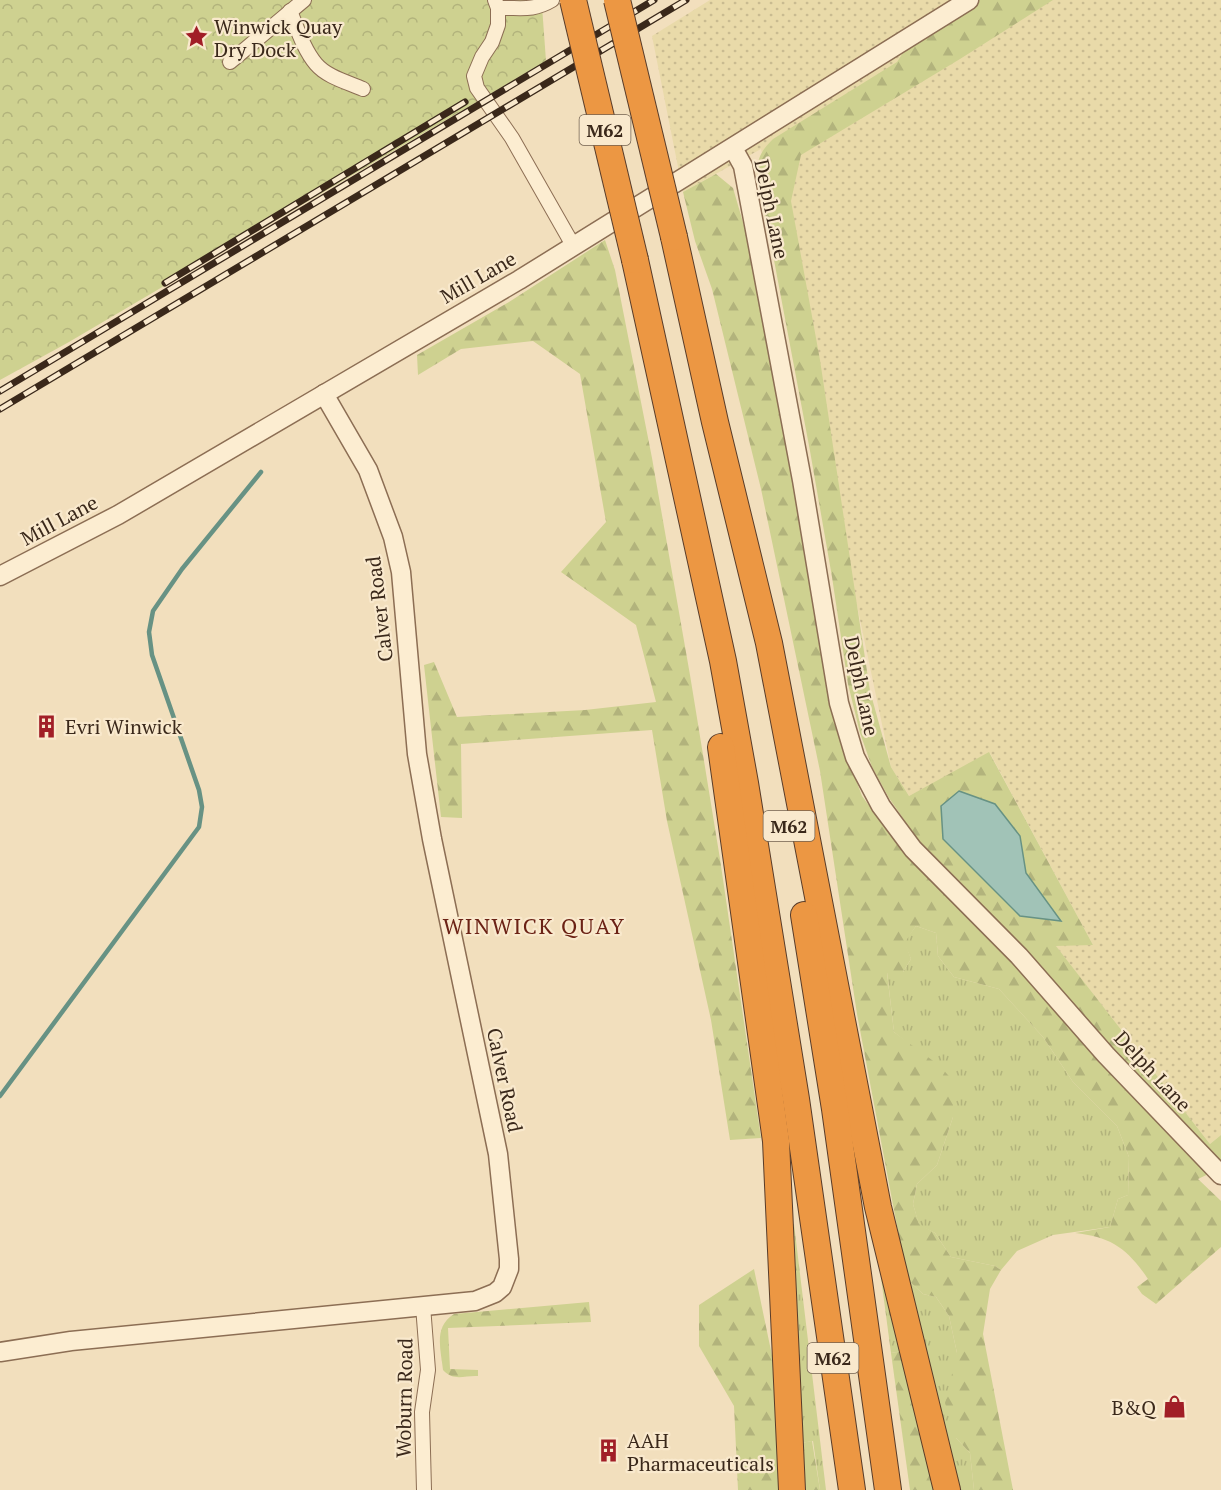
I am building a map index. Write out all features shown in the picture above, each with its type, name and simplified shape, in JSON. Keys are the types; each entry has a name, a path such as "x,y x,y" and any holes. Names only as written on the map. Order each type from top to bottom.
{"highway":[{"name":"M62","path":"573,0 635,260 723,661 796,1099 852,1490"},
{"name":"M62","path":"617,0 674,237 715,422 779,764 833,1098 888,1490"},
{"path":"715,422 769,643 878,1207 947,1490"},
{"path":"674,439 732,820 776,1141 792,1490"}],"street":[{"path":"230,62 304,0"},
{"path":"552,0 543,6 524,9 497,4 498,25 492,42 482,57 474,76 477,87 512,138 574,247"},
{"name":"Mill Lane","path":"0,576 118,515 574,247 969,0"},
{"path":"290,11 304,44 316,64 333,76 363,89"},
{"name":"Delph Lane","path":"733,148 741,161 744,172 783,377 839,703 855,757 881,806 913,849 1019,956 1106,1055 1221,1175"},
{"name":"Calver Road","path":"0,1352 71,1341 475,1301 495,1293 506,1279 509,1259 498,1154 436,861 417,754 401,572 393,537 368,470 324,394"},
{"name":"Woburn Road","path":"423,1306 428,1370 422,1412 424,1490"}],"shaded area":[{"path":"710,0 1221,0 1221,1135 1210,1144 1055,945 1093,945 990,753 909,796 891,767 761,149 683,192 652,36"}],"green space":[{"path":"0,0 536,0 542,6 546,61 69,342 0,380"},
{"path":"957,0 1053,0 801,155 791,201 820,360 870,691 891,767 909,796 989,752 1093,945 1056,946 1210,1144 1221,1135 1221,1168 1198,1179 1221,1201 1221,1247 1156,1304 1142,1294 1137,1287 1148,1279 1133,1259 1108,1241 1075,1233 1110,1227 1118,1199 1128,1195 1129,1157 1117,1126 1073,1082 1043,1037 999,989 954,977 938,956 936,933 916,926 905,942 911,959 903,972 887,973 894,1032 940,1066 954,1082 953,1117 937,1165 917,1184 913,1204 919,1224 935,1233 951,1257 995,1266 1001,1270 990,1289 983,1334 1013,1490 974,1490 970,1453 956,1438 945,1403 957,1353 949,1316 936,1297 923,1294 907,1279 857,1014 820,771 761,489 712,289 695,241 683,192 716,174 733,188 749,243 840,737 862,796 901,849 905,821 872,767 860,733 848,684 810,451 757,170 762,153 773,139 897,62 925,19"},
{"path":"605,240 615,270 652,458 690,675 761,1138 730,1140 711,1020 667,821 652,730 461,744 462,818 441,817 424,665 434,662 457,717 585,710 656,702 636,625 561,572 606,522 580,374 533,341 461,349 418,375 417,355 509,302"},
{"path":"916,926 936,933 938,956 954,977 999,989 1043,1037 1073,1082 1117,1126 1129,1157 1128,1195 1118,1199 1110,1227 1053,1235 1017,1251 1001,1270 995,1266 951,1257 935,1233 919,1225 913,1204 917,1184 937,1165 953,1117 905,1041 894,1032 887,972 903,972 911,959 904,942"},
{"path":"788,1224 794,1224 826,1490 820,1490 813,1441 801,1443"},
{"path":"874,1225 903,1351 891,1353"},
{"path":"754,1269 779,1389 782,1490 738,1490 734,1406 699,1346 699,1305"},
{"path":"907,1279 923,1294 936,1297 949,1316 957,1353 956,1438 970,1453 974,1490 960,1490"},
{"path":"589,1302 591,1322 448,1328 450,1369 478,1370 478,1376 455,1377 443,1370 441,1332 447,1319 454,1314"},
{"path":"903,1351 938,1490 910,1490 891,1353"},
{"path":"812,1441 820,1490 804,1490 801,1443"}],"water":[{"path":"959,791 995,804 1020,836 1026,873 1061,921 1020,916 943,839 941,806"}],"waterway":[{"path":"0,1096 199,827 202,807 199,790 152,655 149,632 153,611 182,569 261,472"}],"railway":[{"path":"0,391 654,0"},
{"path":"0,409 686,0"},
{"path":"165,283 465,102"}],"place":[{"name":"Winwick Quay Dry Dock","path":"196,37"},
{"name":"Evri Winwick","path":"47,726"},
{"name":"B&Q","path":"1174,1407"},
{"name":"AAH Pharmaceuticals","path":"609,1451"}],"district":[{"name":"WINWICK QUAY","path":"534,925"}]}
